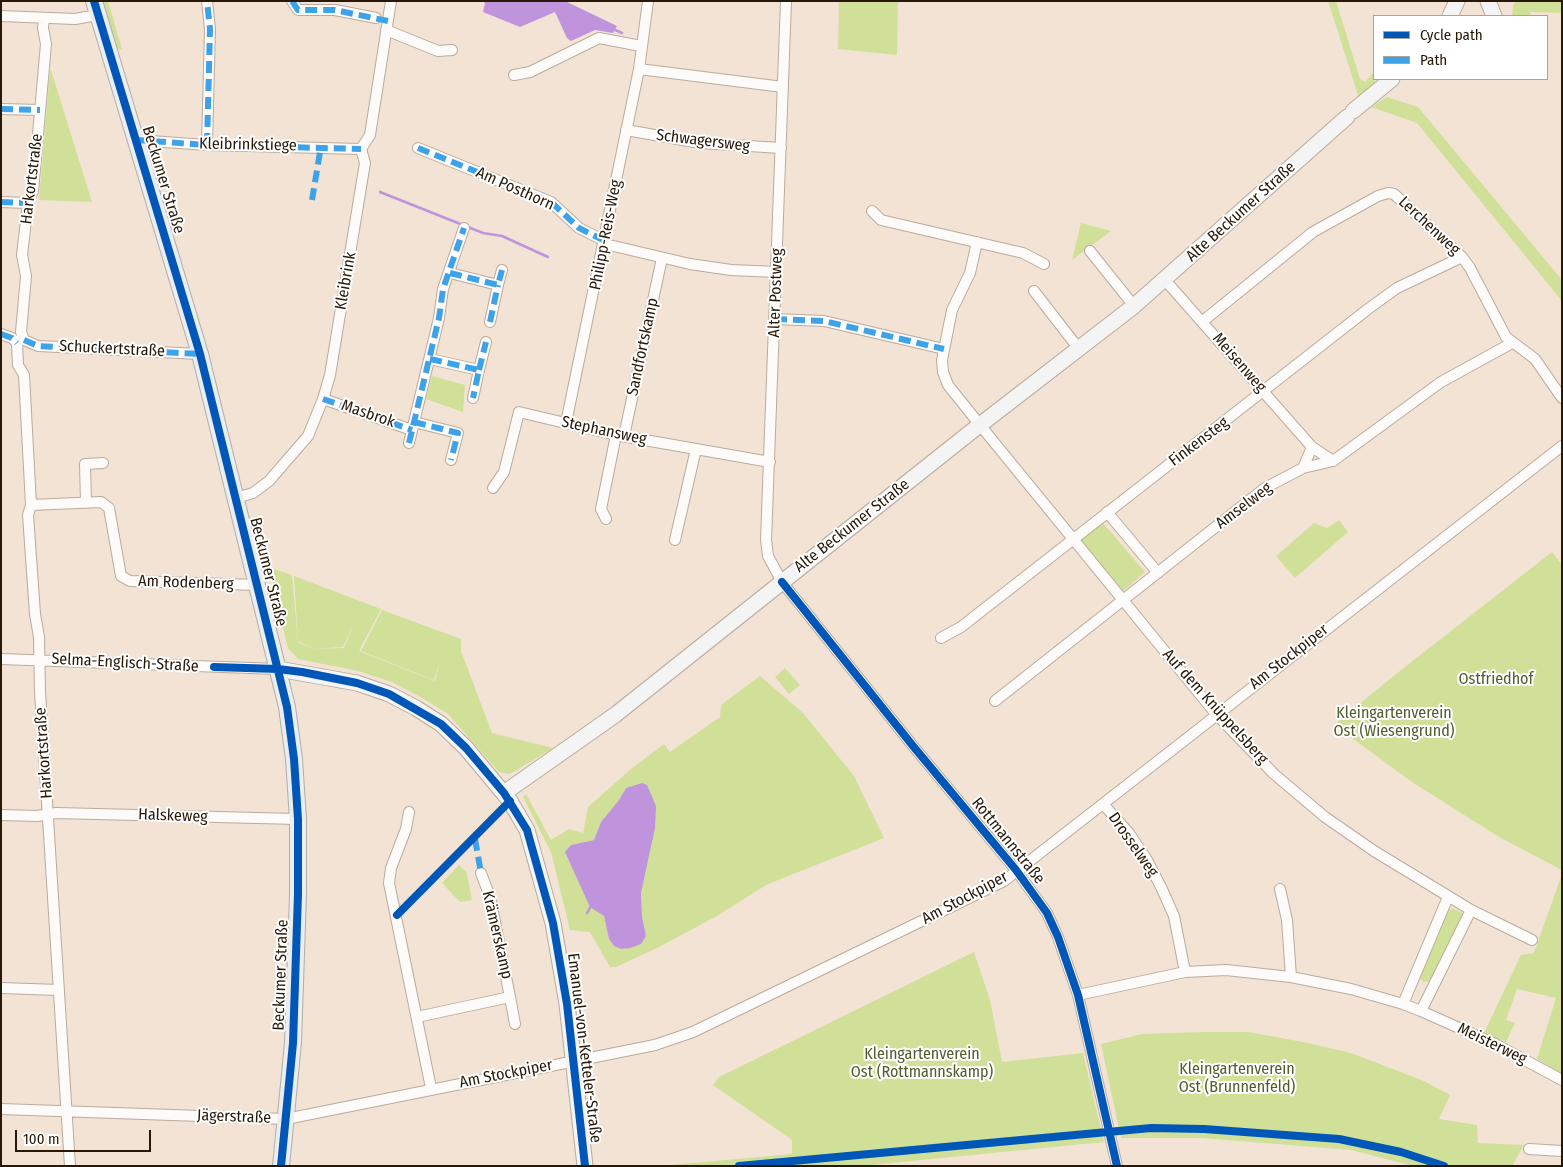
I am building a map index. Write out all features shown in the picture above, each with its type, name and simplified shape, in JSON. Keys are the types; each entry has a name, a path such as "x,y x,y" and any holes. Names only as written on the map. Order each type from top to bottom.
{"main road":[{"name":"Beckumer Straße","path":"96,8 200,354 287,708 294,759 298,820 295,995 281,1166"}],"street":[{"path":"207,1 210,29 207,144"},
{"path":"292,1 298,10 335,10 376,18"},
{"path":"361,149 370,135 391,1"},
{"name":"Philipp-Reis-Weg","path":"566,423 605,243 639,69 648,1"},
{"name":"Alter Postweg","path":"782,582 774,572 768,556 766,540 786,1"},
{"path":"1450,15 1457,1"},
{"path":"1,16 85,18 96,8"},
{"name":"Harkortstraße","path":"44,18 43,28 46,44 33,191 28,203 22,255 26,276 18,366 24,375 32,505 28,514 40,660 70,1166"},
{"path":"386,30 438,51 452,50"},
{"path":"514,75 530,72 599,38 641,46"},
{"path":"639,69 783,87"},
{"name":"Alte Beckumer Straße","path":"504,793 615,714 980,425 1134,306 1391,80"},
{"path":"1,109 40,110"},
{"name":"Schwagersweg","path":"626,130 700,143 781,148"},
{"name":"Kleibrinkstiege","path":"136,140 361,149"},
{"name":"Am Posthorn","path":"418,148 552,202 579,228 605,243 662,258 731,270 777,272"},
{"name":"Kleibrink","path":"236,498 253,493 269,481 308,436 323,399 331,366 366,163 361,149"},
{"name":"Lerchenweg","path":"1203,321 1313,232 1383,194 1399,196 1462,257 1470,268 1502,331 1512,343 1535,359 1562,398"},
{"path":"1,202 28,203"},
{"path":"872,211 881,220 1024,253 1044,264"},
{"name":"Masbrok","path":"409,443 430,359 443,289 464,228"},
{"name":"Auf dem Knüppelsberg","path":"976,242 970,273 952,310 944,349 943,372 948,385 1071,539 1216,714 1274,774 1325,817 1374,851 1471,910 1532,940"},
{"path":"1090,251 1134,306"},
{"name":"Finkensteg","path":"941,638 961,627 1071,539 1264,392 1375,304 1397,288 1462,257"},
{"name":"Sandfortskamp","path":"606,519 600,509 620,435 662,258"},
{"path":"490,322 502,270"},
{"path":"450,273 498,285"},
{"name":"Meisenweg","path":"1165,280 1312,446 1333,461"},
{"path":"1034,291 1079,349"},
{"path":"775,319 824,321 944,349"},
{"name":"Schuckertstraße","path":"1,334 38,346 200,354"},
{"path":"473,398 486,342"},
{"name":"Amselweg","path":"995,701 1265,488 1303,468 1333,461 1441,382 1512,343"},
{"path":"430,359 479,370"},
{"name":"Masbrok","path":"323,399 413,426 458,432 451,460"},
{"name":"Stephansweg","path":"492,488 504,472 519,412 620,435 770,462"},
{"path":"1303,468 1312,446"},
{"name":"Am Stockpiper","path":"286,1119 431,1088 655,1045 693,1032 1004,881 1562,446"},
{"path":"675,540 696,449"},
{"path":"86,503 85,464 102,464"},
{"name":"Am Rodenberg","path":"32,505 101,502 109,508 121,576 130,582 258,585"},
{"path":"1107,512 1158,573"},
{"name":"Rottmannstraße","path":"782,582 913,746 1016,870 1047,913 1058,937 1078,995 1117,1166"},
{"name":"Selma-Englisch-Straße","path":"1,659 278,669"},
{"name":"Emanuel-von-Ketteler-Straße","path":"278,669 357,683 389,694 441,724 466,748 504,793 527,830 541,872 553,923 564,986 585,1166"},
{"name":"Drosselweg","path":"1103,804 1128,833 1147,860 1162,887 1174,916 1185,972"},
{"path":"409,812 406,829 391,868 390,883 431,1088"},
{"name":"Halskeweg","path":"1,815 37,816 48,814 298,820"},
{"name":"Krämerskamp","path":"481,872 490,897 516,1024"},
{"path":"1280,889 1287,920 1291,977"},
{"path":"1403,1004 1448,897"},
{"path":"1421,1010 1471,910"},
{"name":"Meisterweg","path":"1078,995 1185,972 1226,970 1291,977 1351,989 1421,1010 1495,1044 1562,1080"},
{"path":"1,988 59,990"},
{"name":"Krämerskamp","path":"417,1017 510,997"},
{"name":"Jägerstraße","path":"1,1109 286,1119"},
{"path":"1529,1149 1562,1151"}],"green space":[{"path":"102,1 108,1 122,49 116,50"},
{"path":"839,1 898,1 897,55 838,49"},
{"path":"1328,1 1336,1 1360,79 1365,82 1373,73 1375,84 1359,98"},
{"path":"1516,1 1562,1 1562,13 1531,12 1530,15 1512,15 1513,5"},
{"path":"51,70 92,202 39,200"},
{"path":"1387,97 1418,107 1562,280 1562,301 1417,123 1371,107"},
{"path":"1081,223 1111,231 1072,260"},
{"path":"432,376 465,385 463,412 426,399"},
{"path":"1339,520 1348,532 1295,578 1276,556 1314,523 1327,528"},
{"path":"1103,523 1145,572 1121,593 1079,540"},
{"path":"1552,552 1562,565 1562,870 1499,837 1412,782 1334,725"},
{"path":"268,567 292,575 298,642 314,649 298,641 294,576 381,609 359,651 435,681 440,662 434,680 361,651 382,610 461,639 461,651 492,733 553,748 510,774 499,772 448,714 424,699 392,682 358,671 298,659 288,648","holes":["354,623 344,648 315,649 343,647"]},
{"path":"785,668 800,685 789,694 775,677"},
{"path":"760,676 803,713 854,776 884,838 768,884 715,917 657,948 616,967 610,967 590,932 570,930 551,852 523,797 526,794 551,840 569,829 583,833 588,807 631,769 664,744 670,752 720,717 721,705","holes":["626,788 647,861 641,893 642,916 646,936 614,946 609,939 604,916 598,911 565,853 571,845 594,840 601,822"]},
{"path":"459,865 467,873 472,900 460,902 442,883"},
{"path":"1562,874 1562,1074 1537,1059 1556,998 1517,989 1506,1020 1515,1023 1506,1042 1484,1033 1521,955 1534,953"},
{"path":"1452,908 1462,913 1462,920 1430,981 1423,982 1419,976 1446,913"},
{"name":"Kleingartenverein Ost (Rottmannskamp)","path":"974,952 990,1000 1002,1062 1083,1053 1104,1142 861,1166 659,1166 792,1154 792,1140 713,1085 719,1077"},
{"name":"Kleingartenverein Ost (Brunnenfeld)","path":"1248,1032 1351,1053 1424,1081 1450,1095 1439,1119 1477,1125 1478,1143 1524,1145 1512,1166 1414,1166 1351,1150 1202,1138 1121,1138 1101,1044 1142,1034"}],"shaded area":[{"path":"482,1 565,1 617,26 613,33 595,30 571,41 567,38 555,12 520,27 483,12 485,3"},
{"path":"642,783 647,785 656,806 655,828 641,893 642,916 646,936 641,944 621,949 614,946 609,939 604,916 590,907 565,852 571,845 594,840 601,822 626,788"}],"waterway":[{"path":"613,29 622,33"},
{"path":"380,192 483,233 502,236 548,257"},
{"path":"587,913 591,906"}],"marked path":[{"path":"207,1 210,29 207,145"},
{"path":"292,1 298,10 335,10 388,21"},
{"path":"1,109 40,110"},
{"path":"136,140 207,145 361,149"},
{"path":"312,200 321,146"},
{"path":"418,148 551,202 579,228 605,241"},
{"path":"1,202 28,203"},
{"path":"409,443 439,318 443,289 464,228"},
{"path":"450,273 498,285 502,270"},
{"path":"490,322 498,285"},
{"path":"775,319 824,321 944,349"},
{"path":"1,334 12,338 17,343"},
{"path":"24,340 38,346 200,354"},
{"path":"479,370 486,342"},
{"path":"430,359 479,370 473,398"},
{"path":"323,399 412,430"},
{"path":"414,422 458,433 451,460"},
{"path":"475,839 481,873"}],"cycle path":[{"path":"94,1 200,354 287,707 294,759 298,819 298,894 293,1043 281,1166"},
{"path":"782,582 913,746 1016,870 1047,913 1058,937 1078,995 1117,1166"},
{"path":"214,667 278,669 302,672 357,683 389,694 441,724 466,748 504,793 527,830 553,923 567,1004 585,1166"},
{"path":"397,915 510,801"},
{"path":"739,1166 1151,1128 1204,1129 1339,1139 1401,1152 1444,1166"}],"park label":[{"name":"Ostfriedhof","path":"1496,680"},
{"name":"Kleingartenverein Ost (Wiesengrund)","path":"1394,723"}]}
